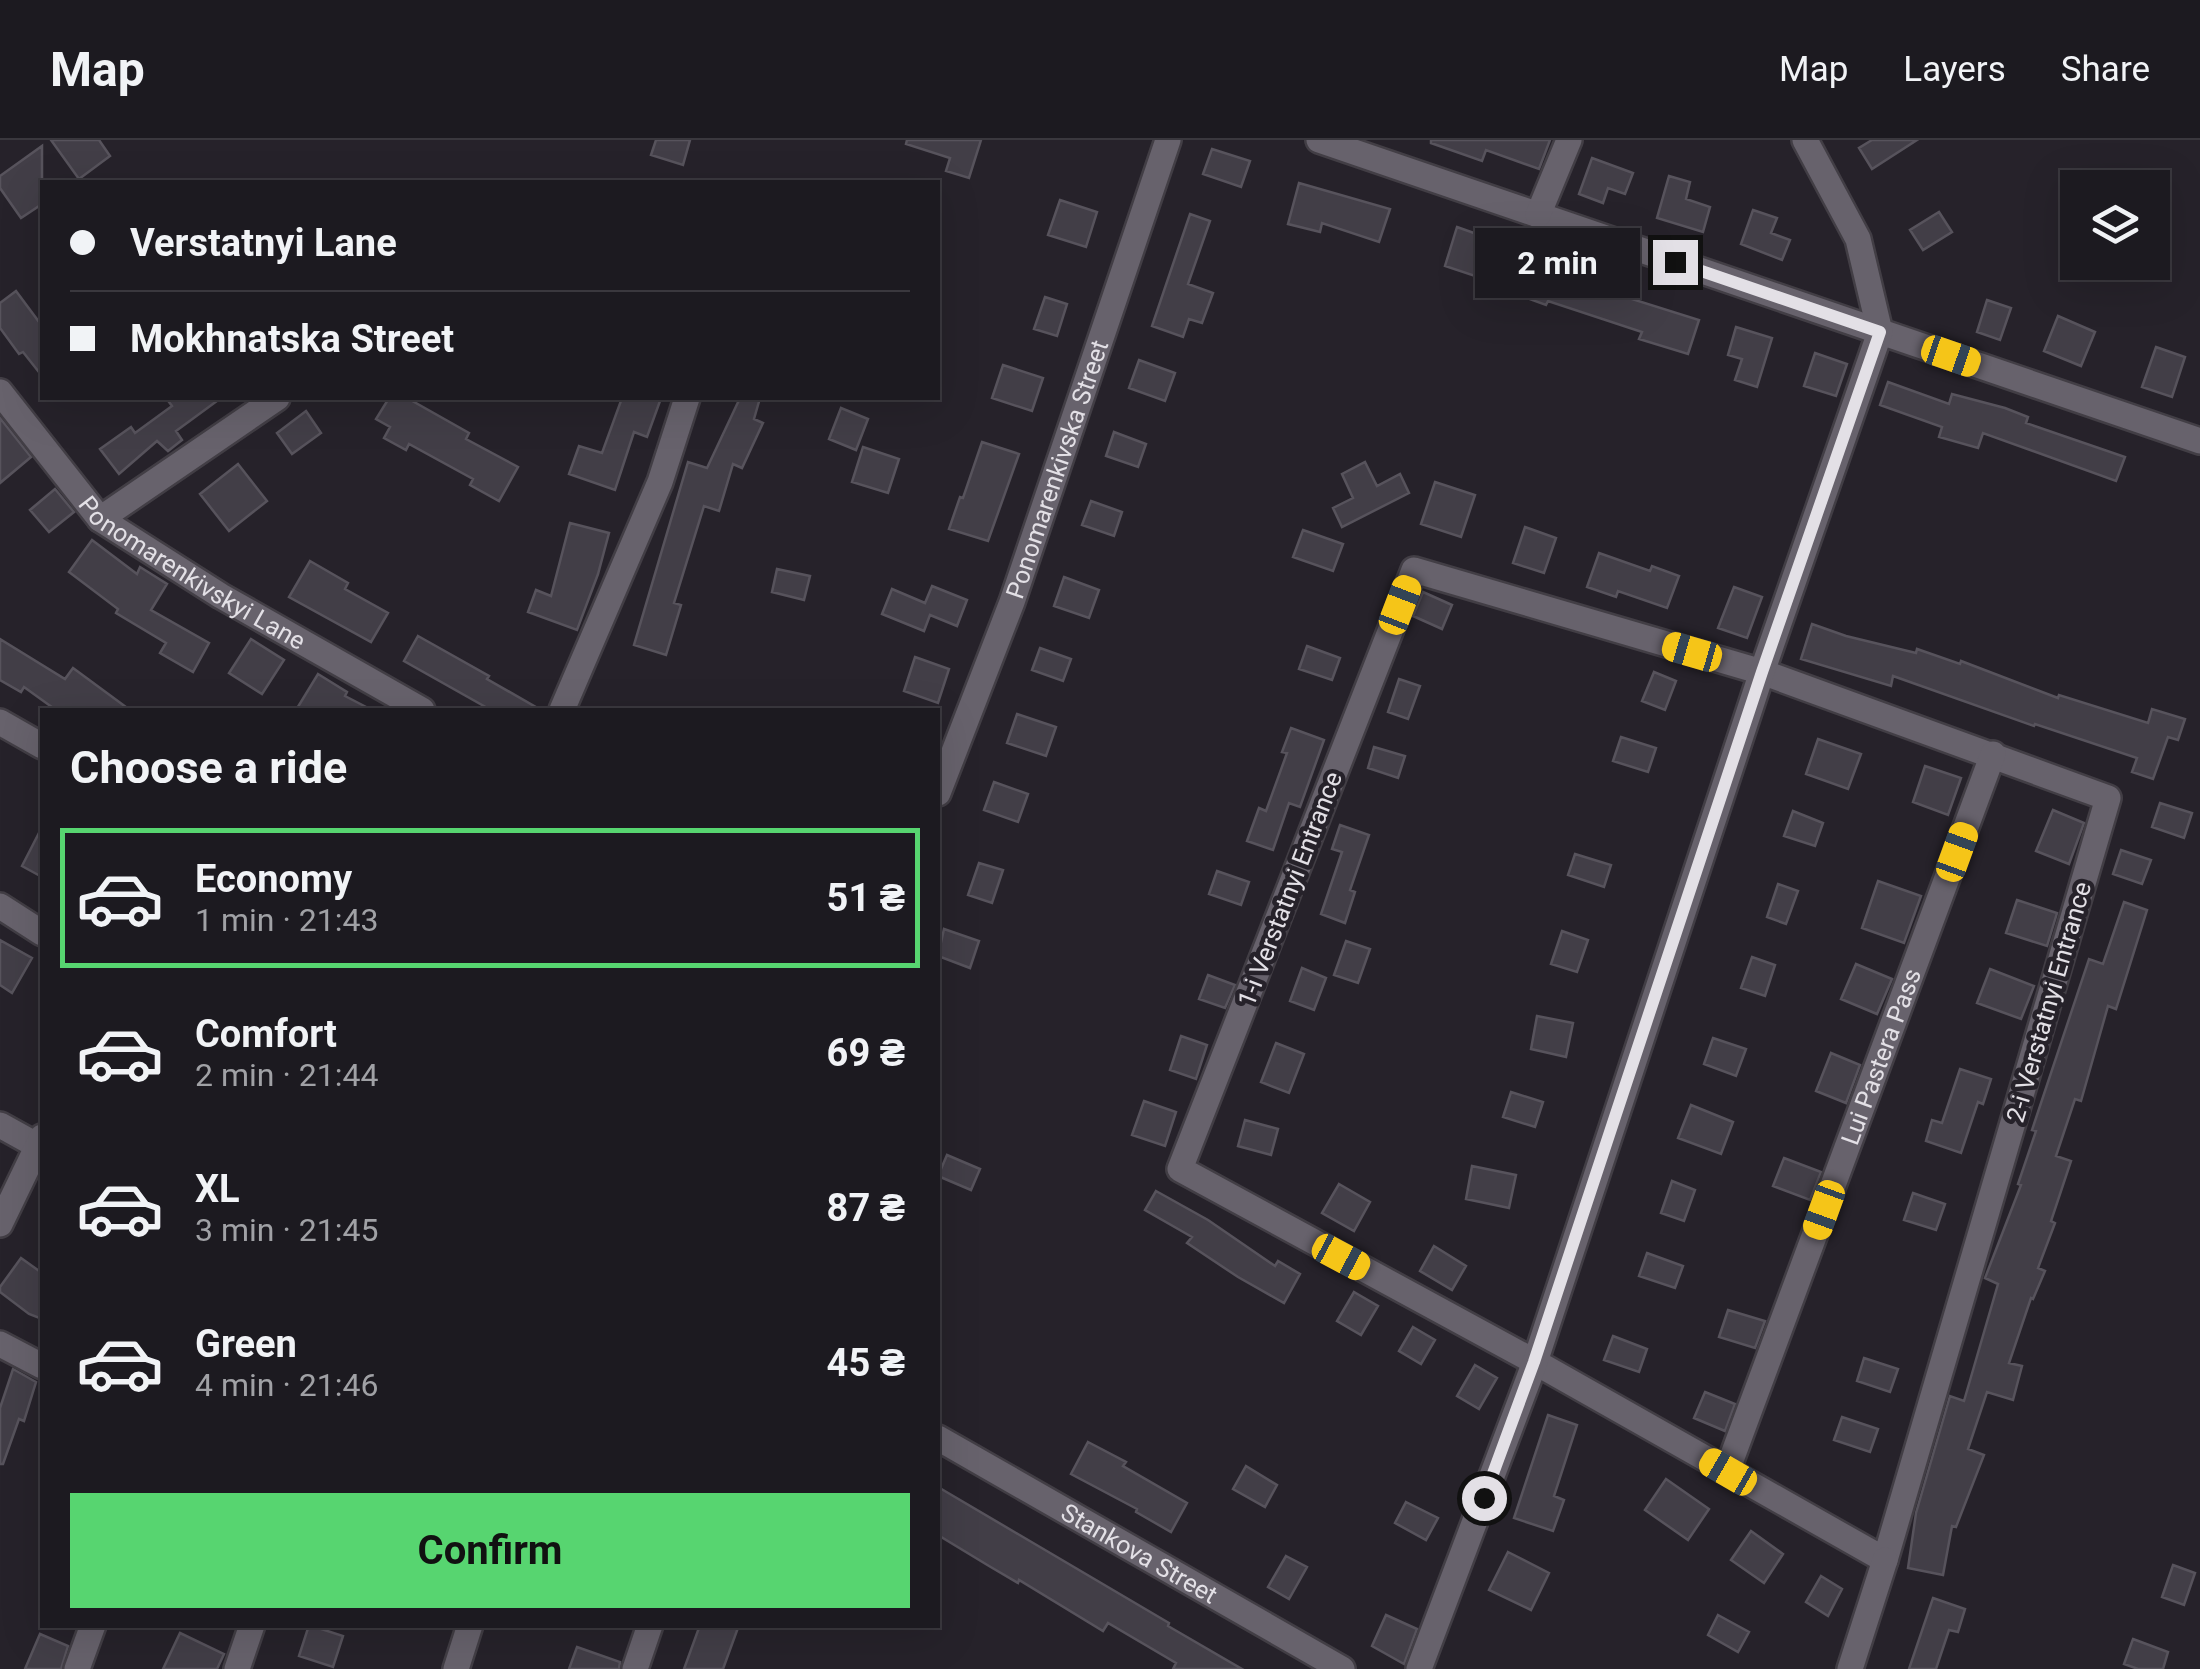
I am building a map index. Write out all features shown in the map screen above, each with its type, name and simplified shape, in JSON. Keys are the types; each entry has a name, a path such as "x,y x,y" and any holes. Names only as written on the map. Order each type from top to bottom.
{"street":[{"name":"Ponomarenkivska Street","path":"940,789 1012,602 1168,140"},
{"path":"1319,140 2200,441"},
{"path":"1538,214 1568,140"},
{"path":"1419,1669 1534,1362 1762,672 1880,332 1858,239 1804,140"},
{"name":"Ponomarenkivskyi Lane","path":"0,392 100,519 221,596 418,708"},
{"path":"100,519 275,400"},
{"path":"563,708 660,482 685,400"},
{"name":"1-i Verstatnyi Entrance","path":"1534,1362 1180,1169 1414,570 1762,672"},
{"name":"2-i Verstatnyi Entrance","path":"1762,672 2108,798 1850,1669"},
{"path":"0,722 40,745"},
{"name":"Lui Pastera Pass","path":"1728,1472 1993,754"},
{"path":"0,906 40,932"},
{"path":"0,1125 40,1142 0,1224"},
{"path":"0,1344 40,1365"},
{"path":"1534,1362 1885,1560"},
{"name":"Stankova Street","path":"940,1439 1342,1669"},
{"path":"78,1669 92,1628"},
{"path":"237,1669 251,1628"},
{"path":"456,1669 469,1628"},
{"path":"636,1669 649,1628"}],"building":[{"path":"51,140 99,140 110,156 79,179"},
{"path":"656,140 690,140 683,165 651,155"},
{"path":"907,140 981,140 969,178 946,171 950,158 906,144"},
{"path":"1431,140 1550,140 1539,169 1486,150 1482,161"},
{"path":"1872,140 1917,140 1872,169 1859,148"},
{"path":"42,146 40,205 21,218 0,188 0,176"},
{"path":"1212,149 1250,161 1241,187 1203,174"},
{"path":"1592,158 1633,173 1625,194 1608,188 1603,203 1579,194"},
{"path":"1669,176 1690,182 1686,199 1710,207 1703,232 1657,218"},
{"path":"1299,183 1390,209 1379,242 1322,223 1320,232 1288,224"},
{"path":"1060,200 1097,212 1086,247 1048,235"},
{"path":"1753,210 1777,218 1771,233 1790,240 1782,260 1741,244"},
{"path":"1939,212 1952,232 1923,250 1910,230"},
{"path":"1190,214 1210,221 1188,284 1213,293 1202,323 1189,319 1183,337 1152,326"},
{"path":"1457,227 1491,239 1478,277 1445,266"},
{"path":"1524,260 1621,289 1619,295 1699,320 1688,354 1639,339 1642,332 1513,293"},
{"path":"16,291 40,323 40,373 0,328 0,303"},
{"path":"1045,297 1067,304 1057,336 1034,329"},
{"path":"1987,300 2011,308 2000,340 1977,332"},
{"path":"2058,316 2095,332 2081,366 2044,351"},
{"path":"1736,327 1772,338 1757,387 1735,380 1742,359 1728,355"},
{"path":"2156,347 2185,357 2172,397 2142,387"},
{"path":"1815,353 1847,364 1836,396 1804,386"},
{"path":"1139,360 1175,373 1165,401 1129,388"},
{"path":"1003,365 1043,378 1032,411 992,398"},
{"path":"1888,382 1949,404 1952,394 2005,408 2028,417 2026,423 2125,457 2116,481 1983,433 1978,448 1939,437 1942,427 1880,405"},
{"path":"168,400 218,400 176,431 182,440 168,451 157,441 119,474 100,449 131,427 135,433 172,406"},
{"path":"388,400 411,400 469,433 466,439 518,467 499,501 470,485 473,479 409,444 406,450 384,438 390,427 376,419"},
{"path":"621,400 660,401 647,437 634,432 615,490 569,474 579,446 602,453"},
{"path":"739,400 759,400 754,419 763,423 742,468 733,464 719,511 704,506 674,603 681,605 666,655 634,645 688,462 707,468"},
{"path":"841,408 868,419 856,450 829,439"},
{"path":"306,411 321,433 292,454 277,433"},
{"path":"0,418 31,457 0,483"},
{"path":"1114,432 1146,444 1138,467 1106,456"},
{"path":"982,442 1019,454 988,541 949,529"},
{"path":"863,447 899,459 888,493 852,482"},
{"path":"1365,462 1377,486 1400,474 1409,493 1342,527 1333,508 1353,498 1342,474"},
{"path":"238,464 267,501 229,531 200,494"},
{"path":"1435,482 1475,495 1461,537 1421,524"},
{"path":"55,489 74,512 49,532 30,510"},
{"path":"1091,501 1122,512 1114,536 1082,525"},
{"path":"570,523 609,533 577,630 528,612 536,590 551,596"},
{"path":"1525,527 1556,538 1544,573 1513,563"},
{"path":"1303,530 1343,544 1333,571 1293,557"},
{"path":"92,540 137,574 140,567 167,584 151,610 209,643 193,672 160,653 166,643 116,613 118,609 69,572"},
{"path":"1599,553 1650,571 1652,566 1679,576 1667,608 1618,591 1616,597 1587,587"},
{"path":"310,561 348,583 345,589 388,613 371,642 289,597"},
{"path":"777,569 810,576 804,600 772,592"},
{"path":"1064,577 1099,590 1089,618 1054,606"},
{"path":"932,586 967,600 957,626 930,615 924,631 882,614 892,589 925,603"},
{"path":"1734,587 1762,597 1747,638 1718,628"},
{"path":"1423,592 1452,605 1442,629 1413,616"},
{"path":"1812,624 1846,636 1916,653 1917,649 1960,664 1961,661 2058,698 2059,695 2148,723 2152,709 2185,719 2178,740 2168,737 2153,779 2132,772 2137,758 1893,676 1891,686 1801,659"},
{"path":"418,636 538,708 487,708 404,661"},
{"path":"0,639 65,679 73,668 127,708 53,708 24,687 21,692 0,680"},
{"path":"251,639 284,660 262,694 229,673"},
{"path":"1307,646 1340,658 1332,680 1299,669"},
{"path":"1040,648 1071,659 1063,681 1032,670"},
{"path":"915,657 949,669 938,703 904,691"},
{"path":"1654,672 1676,681 1665,710 1642,701"},
{"path":"318,674 347,692 345,696 368,708 297,708"},
{"path":"1399,679 1420,686 1408,719 1388,712"},
{"path":"1017,714 1056,727 1046,756 1007,743"},
{"path":"1291,728 1324,740 1300,807 1289,803 1273,850 1247,841 1259,808 1266,811 1287,753 1282,752"},
{"path":"1621,737 1656,748 1648,772 1613,761"},
{"path":"1818,739 1861,754 1848,789 1806,774"},
{"path":"1374,747 1405,756 1398,778 1368,768"},
{"path":"1925,766 1961,778 1948,815 1913,802"},
{"path":"994,782 1028,794 1018,822 984,810"},
{"path":"2160,803 2192,813 2184,838 2152,827"},
{"path":"2053,810 2084,823 2069,864 2036,851"},
{"path":"1793,811 1823,823 1815,846 1784,836"},
{"path":"1340,825 1369,835 1350,890 1355,892 1345,923 1321,914 1342,852 1332,849"},
{"path":"40,831 40,876 22,866"},
{"path":"2121,850 2151,860 2142,884 2113,874"},
{"path":"1575,854 1611,865 1604,887 1568,875"},
{"path":"979,863 1003,870 992,903 968,895"},
{"path":"1217,871 1249,882 1241,905 1209,894"},
{"path":"1878,881 1921,896 1904,943 1862,928"},
{"path":"1778,884 1798,891 1786,924 1767,917"},
{"path":"2017,900 2057,913 2047,946 2006,933"},
{"path":"2124,902 2147,910 2116,1009 2108,1006 2081,1101 2075,1099 2056,1156 2071,1161 2038,1268 2045,1271 2031,1298 2009,1363 2022,1366 2013,1400 1987,1392 1968,1449 1984,1455 1956,1527 1952,1526 1943,1575 1908,1568 1916,1513 1950,1396 1964,1401 1998,1284 1985,1278 2021,1185 2018,1184 2036,1131 2032,1130 2089,959 2103,964"},
{"path":"944,929 979,941 970,968 940,957"},
{"path":"1562,931 1588,940 1577,972 1551,964"},
{"path":"0,940 32,958 12,993 0,985"},
{"path":"1346,941 1370,949 1358,983 1334,975"},
{"path":"1752,957 1775,965 1765,996 1741,988"},
{"path":"1856,964 1892,979 1877,1014 1841,999"},
{"path":"1302,968 1326,978 1314,1010 1290,1001"},
{"path":"1990,969 2034,986 2021,1019 1977,1003"},
{"path":"1208,975 1235,985 1225,1008 1199,999"},
{"path":"1537,1016 1573,1023 1566,1057 1531,1049"},
{"path":"1181,1036 1207,1045 1196,1079 1170,1070"},
{"path":"1713,1038 1746,1049 1736,1076 1704,1064"},
{"path":"1276,1043 1304,1054 1289,1093 1261,1082"},
{"path":"1831,1053 1860,1065 1846,1103 1816,1091"},
{"path":"1960,1069 1991,1079 1983,1104 1978,1102 1961,1153 1926,1141 1932,1120 1942,1123"},
{"path":"1511,1092 1543,1102 1535,1127 1503,1117"},
{"path":"1144,1101 1176,1112 1165,1146 1132,1135"},
{"path":"1691,1105 1733,1122 1721,1154 1678,1138"},
{"path":"1245,1120 1278,1129 1271,1155 1238,1146"},
{"path":"947,1155 980,1169 971,1190 940,1177"},
{"path":"1784,1158 1821,1172 1810,1200 1773,1186"},
{"path":"1472,1166 1516,1175 1509,1208 1466,1199"},
{"path":"1672,1181 1695,1190 1684,1221 1661,1213"},
{"path":"1339,1184 1370,1202 1354,1231 1322,1213"},
{"path":"1156,1191 1208,1220 1275,1266 1278,1261 1300,1274 1284,1303 1187,1243 1192,1237 1145,1210"},
{"path":"1913,1193 1945,1204 1936,1230 1904,1220"},
{"path":"1434,1246 1466,1266 1452,1290 1420,1271"},
{"path":"1647,1253 1683,1266 1675,1288 1639,1276"},
{"path":"21,1258 40,1272 40,1318 0,1292"},
{"path":"1354,1292 1378,1306 1361,1335 1337,1321"},
{"path":"1728,1310 1765,1321 1755,1348 1719,1337"},
{"path":"1413,1327 1435,1340 1421,1364 1399,1351"},
{"path":"1613,1336 1647,1349 1639,1372 1604,1360"},
{"path":"1864,1358 1898,1369 1890,1392 1857,1381"},
{"path":"1475,1365 1497,1378 1479,1409 1457,1396"},
{"path":"13,1369 36,1382 24,1421 19,1419 0,1464 0,1408"},
{"path":"1705,1392 1735,1404 1725,1431 1694,1418"},
{"path":"1548,1415 1577,1425 1554,1496 1564,1500 1553,1531 1514,1518"},
{"path":"1842,1417 1878,1429 1870,1452 1834,1440"},
{"path":"1088,1442 1187,1503 1171,1532 1071,1474"},
{"path":"1246,1466 1277,1485 1265,1507 1233,1489"},
{"path":"1666,1479 1709,1509 1688,1540 1645,1510"},
{"path":"940,1488 1242,1669 1173,1669 1176,1663 1108,1623 1103,1631 940,1536"},
{"path":"1406,1502 1438,1518 1426,1540 1395,1523"},
{"path":"1751,1531 1783,1554 1764,1583 1731,1560"},
{"path":"1508,1552 1549,1573 1531,1610 1489,1590"},
{"path":"1286,1556 1307,1567 1289,1599 1268,1587"},
{"path":"2173,1565 2195,1573 2184,1605 2162,1597"},
{"path":"1821,1576 1842,1589 1828,1616 1806,1602"},
{"path":"1933,1598 1965,1609 1958,1632 1949,1630 1936,1669 1909,1669"},
{"path":"1386,1615 1417,1629 1404,1664 1372,1646"},
{"path":"1718,1615 1749,1632 1738,1652 1708,1635"},
{"path":"308,1628 343,1636 333,1667 299,1656"},
{"path":"699,1628 738,1628 723,1669 684,1669"},
{"path":"180,1633 224,1654 217,1669 163,1669"},
{"path":"40,1634 68,1646 61,1669 25,1669"},
{"path":"2133,1639 2168,1652 2163,1669 2138,1669 2124,1664"},
{"path":"577,1647 620,1662 619,1669 569,1669"}],"route":[{"path":"1484,1498 1534,1362 1762,672 1880,332 1675,262"}]}
